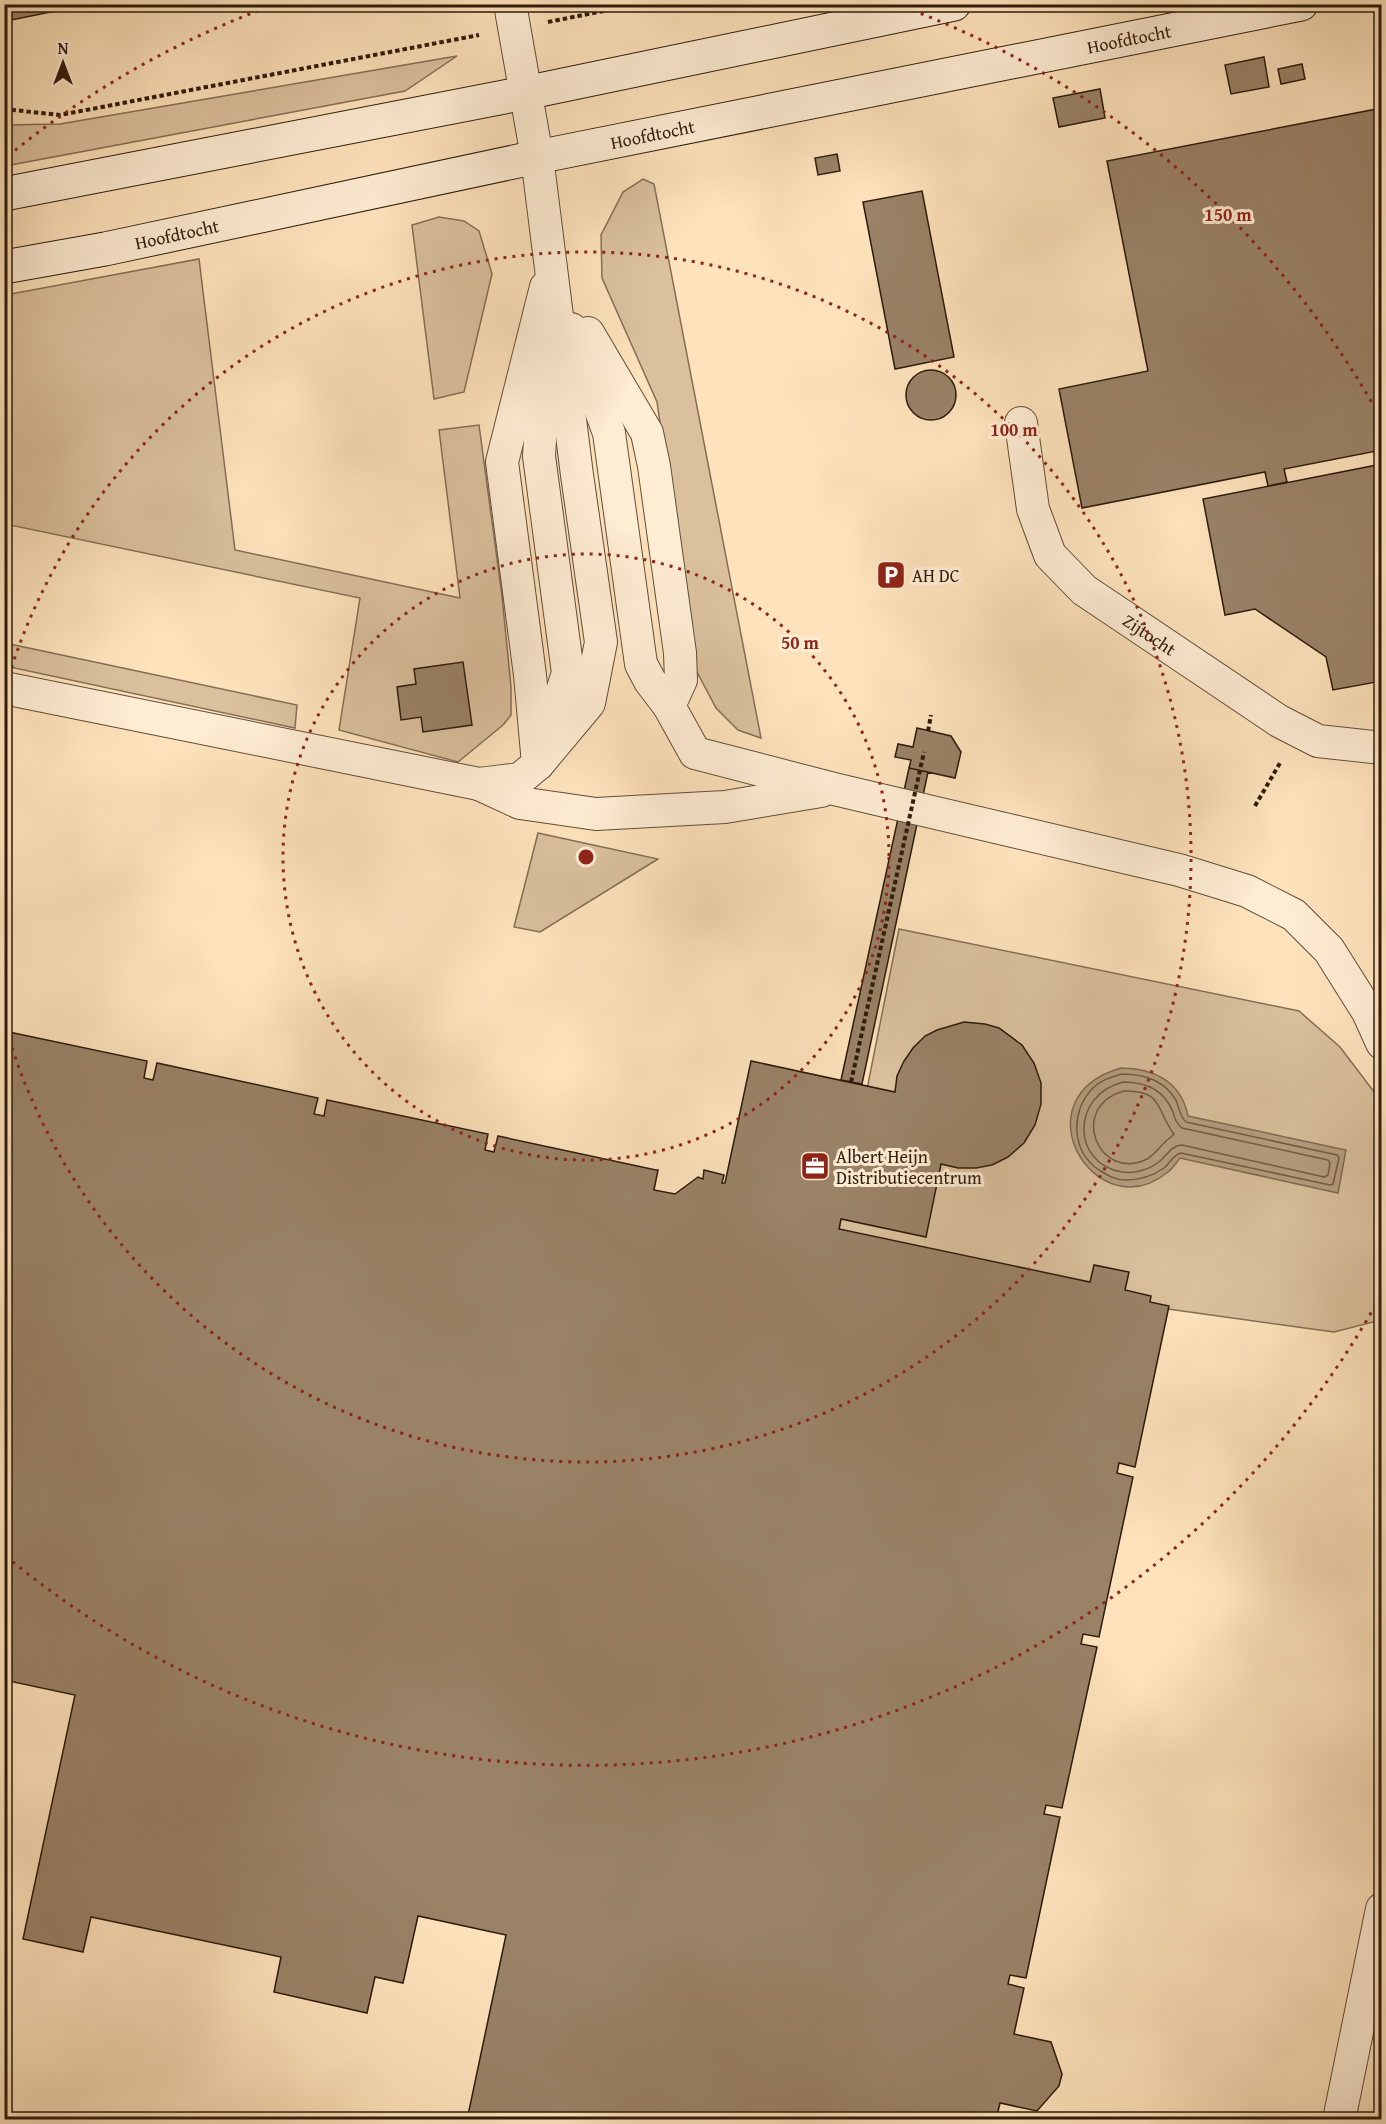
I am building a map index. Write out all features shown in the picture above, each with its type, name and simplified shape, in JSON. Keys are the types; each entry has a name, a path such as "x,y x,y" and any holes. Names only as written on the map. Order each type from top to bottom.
{"main road":[{"path":"4,194 525,93 954,4"},
{"name":"Hoofdtocht","path":"4,267 105,249 537,157 1301,4"}],"street":[{"path":"479,784 520,779 538,764 589,703 601,642 550,270 537,157 513,16"},
{"path":"550,270 609,433 641,664 650,681 669,706 695,753 834,789 1179,870 1247,891 1294,915 1329,950 1368,1012 1382,1043"},
{"path":"538,764 530,675 502,462 550,270"},
{"name":"Zijtocht","path":"1021,423 1033,509 1050,555 1084,590 1279,722 1318,741 1382,748"},
{"path":"4,688 479,784 520,803 596,814 725,807 834,789"},
{"path":"1339,2120 1382,1909"}],"path":[{"path":"4,109 60,115 513,16 639,4"},
{"path":"928,731 931,715"},
{"path":"1255,806 1299,732"},
{"path":"851,1082 924,752"}],"shaded area":[{"path":"457,56 405,91 5,166 5,125 60,124"},
{"path":"643,179 654,184 761,738 738,730 716,708 696,670 657,402 602,278 601,235 623,192"},
{"path":"439,217 464,221 479,231 492,274 464,392 434,399 412,225"},
{"path":"199,259 235,550 460,598 439,430 479,425 502,596 511,687 511,715 503,725 458,762 339,730 360,598 5,524 5,295"},
{"path":"5,643 297,705 295,728 5,666"},
{"path":"538,833 658,859 540,932 514,927"},
{"path":"899,929 1299,1011 1340,1047 1381,1101 1381,1320 1334,1332 1168,1309 839,1229"}],"water":[{"path":"1121,1068 1144,1071 1164,1079 1179,1094 1188,1116 1346,1150 1338,1193 1180,1158 1168,1172 1141,1186 1116,1185 1094,1173 1078,1153 1071,1130 1074,1105 1090,1084"}],"building":[{"path":"4,4 50,4 51,12 6,21"},
{"path":"50,4 92,4 51,12"},
{"path":"1264,57 1269,87 1231,94 1225,65"},
{"path":"1302,64 1305,79 1281,84 1278,69"},
{"path":"1100,89 1105,118 1059,127 1053,98"},
{"path":"1382,108 1382,450 1284,469 1287,482 1268,486 1265,472 1082,508 1059,389 1148,371 1107,161"},
{"path":"837,154 840,171 818,175 815,158"},
{"path":"922,191 954,357 895,369 863,202"},
{"path":"926,370 936,370 949,377 956,390 956,400 949,413 936,420 926,420 917,416 910,409 906,400 906,390 910,381 917,374"},
{"path":"1382,464 1382,681 1333,690 1326,657 1255,609 1225,615 1203,499"},
{"path":"463,662 472,725 423,732 421,717 401,720 397,687 416,684 414,669"},
{"path":"917,728 951,736 961,752 955,778 909,768 911,760 895,757 898,744 913,747"},
{"path":"909,768 928,772 862,1084 841,1080"},
{"path":"964,1022 999,1028 1022,1045 1034,1063 1041,1083 1041,1104 1035,1125 1024,1143 1008,1157 992,1165 958,1168 941,1164 926,1237 841,1219 839,1229 1090,1282 1094,1265 1129,1272 1125,1290 1151,1296 1150,1302 1169,1306 1135,1467 1119,1463 1117,1473 1133,1477 1099,1637 1083,1634 1081,1644 1097,1647 1062,1808 1046,1805 1044,1814 1060,1817 1026,1978 1010,1975 1008,1984 1024,1988 1014,2034 1051,2042 1062,2074 1059,2086 1037,2111 1000,2103 996,2120 467,2120 506,1935 418,1916 403,1983 375,1977 367,2013 274,1992 281,1957 91,1917 83,1952 23,1939 75,1695 4,1680 4,1031 147,1061 144,1078 153,1080 157,1063 318,1098 314,1114 324,1116 327,1100 488,1134 485,1150 494,1152 498,1136 658,1170 654,1190 675,1194 698,1177 703,1179 704,1170 724,1175 722,1183 725,1183 751,1061 895,1092 897,1076 913,1048 925,1036"}],"place":[{"name":"AH DC","path":"891,575"},
{"name":"Albert Heijn Distributiecentrum","path":"815,1166"}]}
